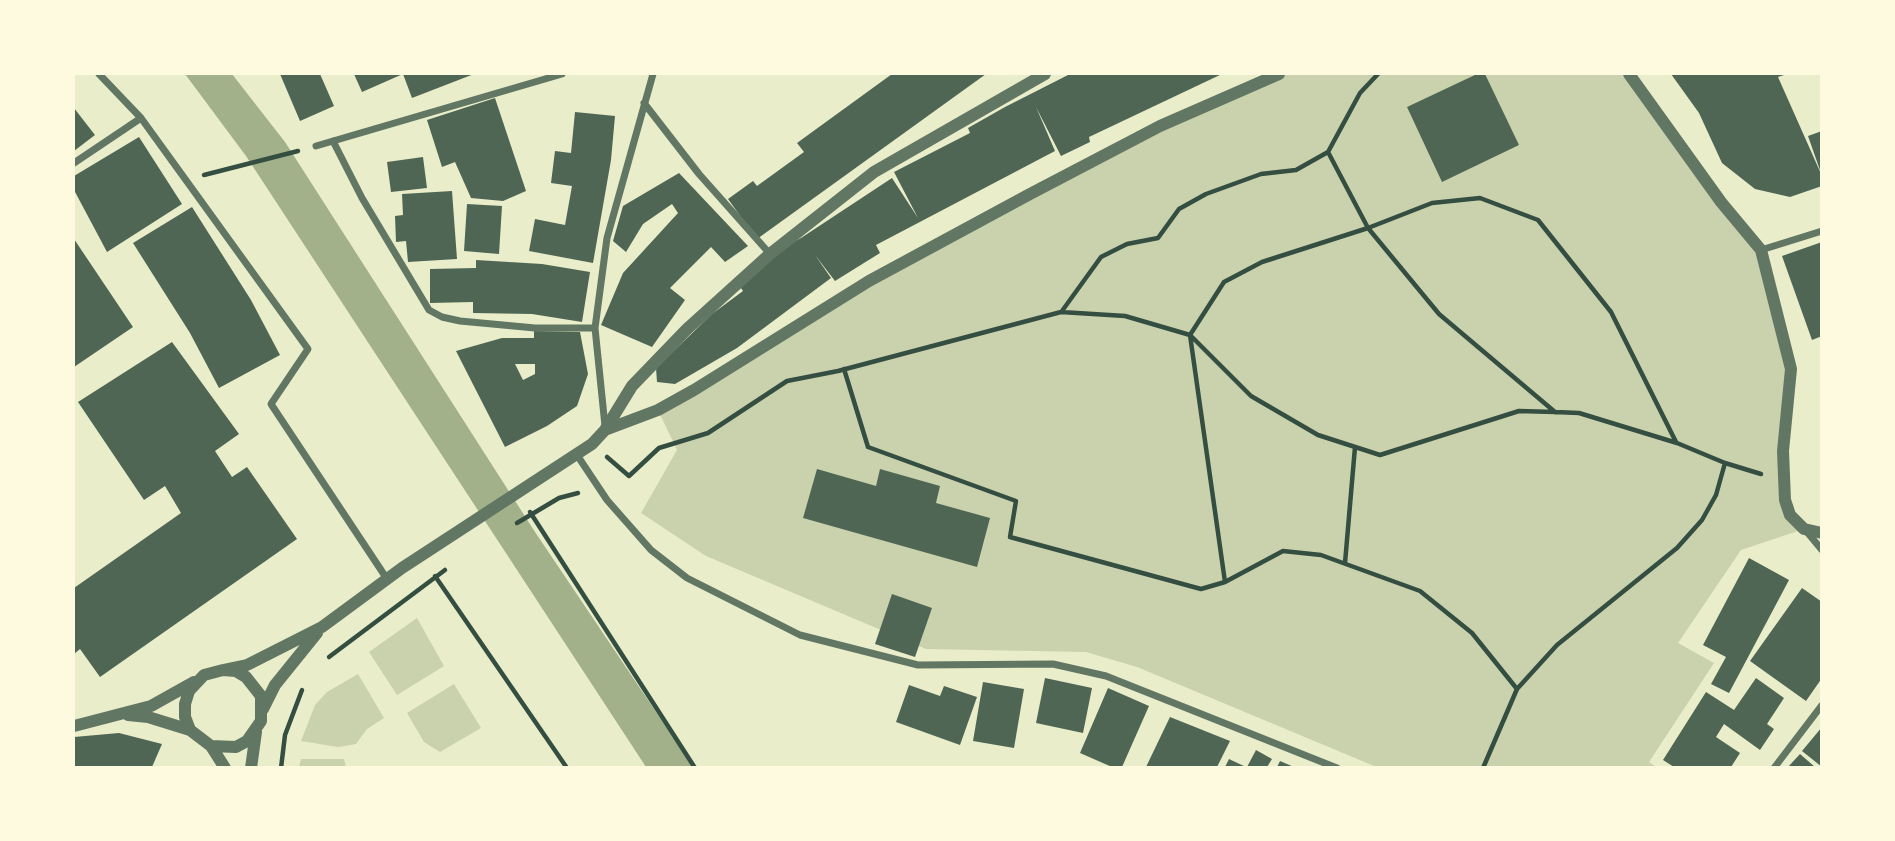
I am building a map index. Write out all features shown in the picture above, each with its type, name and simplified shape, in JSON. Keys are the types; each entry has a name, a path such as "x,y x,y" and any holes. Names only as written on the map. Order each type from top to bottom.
{"street":[{"path":"99,74 141,118 308,349 271,404 387,579"},
{"path":"316,146 562,74"},
{"path":"606,430 594,328 607,238 653,74"},
{"path":"74,726 151,706 197,680 223,670 247,665 322,627 420,556 592,444 606,430 632,386 687,329 770,254 874,173 1045,74"},
{"path":"606,430 658,410 682,397 869,281 1066,175 1160,126 1279,74"},
{"path":"1629,74 1721,202 1761,250 1791,369 1782,480 1790,515 1822,550"},
{"path":"644,103 699,174 770,254"},
{"path":"74,163 141,118"},
{"path":"333,141 362,198 429,310 442,317 460,321 535,328 594,328"},
{"path":"1761,250 1822,231"},
{"path":"577,455 631,530 660,557 687,578 800,635 918,666 1053,664 1106,676 1337,768"},
{"path":"1804,529 1822,533"},
{"path":"251,768 256,732 263,709 288,667 322,627"},
{"path":"223,670 246,677 261,696 263,709"},
{"path":"190,730 185,717 185,704 197,680"},
{"path":"1774,768 1822,705"},
{"path":"121,714 148,717 190,730 211,746 225,768"},
{"path":"211,746 236,747 256,732"}],"path":[{"path":"1061,312 1101,257 1127,244 1158,238 1179,209 1206,194 1261,174 1296,170 1328,152 1360,93 1378,74"},
{"path":"197,177 316,146"},
{"path":"1328,152 1368,228 1439,314 1555,412"},
{"path":"1225,582 1190,335 1224,282 1262,261 1368,228 1432,203 1480,198 1538,220 1611,312 1677,443"},
{"path":"592,444 628,476 659,448 708,433 787,381 844,369 1061,312 1125,316 1190,335 1251,396 1318,435 1380,455 1519,411 1578,413 1677,443 1726,463 1782,480"},
{"path":"844,369 868,447 1016,501 1010,537 1201,589 1225,582 1283,551 1321,555 1345,562 1420,590 1472,633 1517,689"},
{"path":"1345,562 1355,447"},
{"path":"1483,768 1517,689 1557,645 1677,548 1702,520 1716,495 1726,463"},
{"path":"515,495 695,768"},
{"path":"420,556 567,768"},
{"path":"319,666 436,577"},
{"path":"281,768 291,713 307,679"}],"shaded area":[{"path":"185,74 232,74 285,142 535,532 693,767 646,767 246,156"},
{"path":"1279,74 1629,74 1761,250 1789,349 1785,500 1804,529 1741,550 1678,643 1714,663 1649,762 1656,767 1379,768 1137,667 1086,652 926,649 706,556 641,513 677,450 658,410 1030,194"},
{"path":"417,618 444,666 397,695 369,652"},
{"path":"358,674 384,718 367,729 356,744 338,747 301,741 315,705 327,692"},
{"path":"454,684 481,728 440,752 424,742 407,713"},
{"path":"301,759 344,759 346,767 299,767"}],"building":[{"path":"280,74 320,74 334,106 300,121"},
{"path":"354,74 403,74 362,92"},
{"path":"403,74 474,74 412,98"},
{"path":"892,74 986,74 757,239 728,199 753,181 757,186 804,152 797,143"},
{"path":"1070,74 1222,74 1089,137 1090,142 1061,156 1036,107 1055,151 876,245 880,253 835,281 815,255 831,278 737,348 675,384 657,382 656,368 712,314 743,291 739,285 778,250 801,238 892,178 918,218 894,172 970,133 968,128"},
{"path":"1477,74 1485,74 1519,145 1442,182 1407,107"},
{"path":"1671,74 1787,74 1778,77 1822,176 1822,186 1790,197 1755,189 1722,163 1699,113"},
{"path":"495,98 526,191 503,201 471,198 455,162 442,167 427,120"},
{"path":"74,108 95,135 74,151"},
{"path":"575,112 615,116 611,160 593,263 529,251 535,219 565,225 572,186 551,183 555,151 571,153"},
{"path":"1822,131 1822,173 1821,173 1808,136"},
{"path":"139,137 182,204 107,252 74,190 74,176"},
{"path":"423,157 427,188 391,192 387,162"},
{"path":"679,173 748,246 725,262 711,247 670,288 685,300 652,347 601,325 623,273 678,213 672,204 643,224 626,252 613,241 623,206"},
{"path":"452,191 457,259 408,262 406,241 396,242 395,216 403,215 402,194"},
{"path":"467,204 502,206 499,254 464,251"},
{"path":"192,207 251,300 280,355 219,388 190,333 133,243"},
{"path":"74,239 133,327 74,367"},
{"path":"1822,242 1822,336 1812,340 1782,256"},
{"path":"476,260 542,264 590,272 582,322 532,314 473,313 473,302 430,303 430,269 476,268"},
{"path":"534,331 580,332 588,374 577,406 547,426 505,447 456,351 502,338 534,338","holes":["515,364 535,364 535,374 523,380"]},
{"path":"172,342 239,434 215,451 232,477 247,467 297,539 100,677 80,649 74,654 74,588 181,513 165,486 144,500 78,402"},
{"path":"817,469 876,486 880,469 940,486 936,503 990,518 977,567 803,518"},
{"path":"1749,558 1789,580 1729,693 1711,684 1726,657 1703,645"},
{"path":"1802,588 1822,602 1822,678 1806,701 1750,661"},
{"path":"892,594 932,608 915,657 875,644"},
{"path":"1045,678 1092,688 1083,733 1036,723"},
{"path":"1756,678 1784,698 1767,724 1774,729 1760,750 1724,724 1716,737 1740,753 1731,767 1674,767 1663,760 1706,692 1734,710"},
{"path":"983,682 1024,689 1014,748 973,741"},
{"path":"909,685 940,696 944,686 977,697 960,745 896,722"},
{"path":"1108,688 1149,706 1122,767 1112,767 1080,753"},
{"path":"1170,717 1230,741 1217,767 1146,767"},
{"path":"1822,727 1822,767 1802,751"},
{"path":"119,733 162,744 152,767 74,767 74,737"},
{"path":"1256,750 1272,759 1267,767 1247,767"},
{"path":"1800,754 1815,767 1788,767"},
{"path":"1229,759 1246,767 1225,767"},
{"path":"1280,761 1294,767 1277,767"}]}
